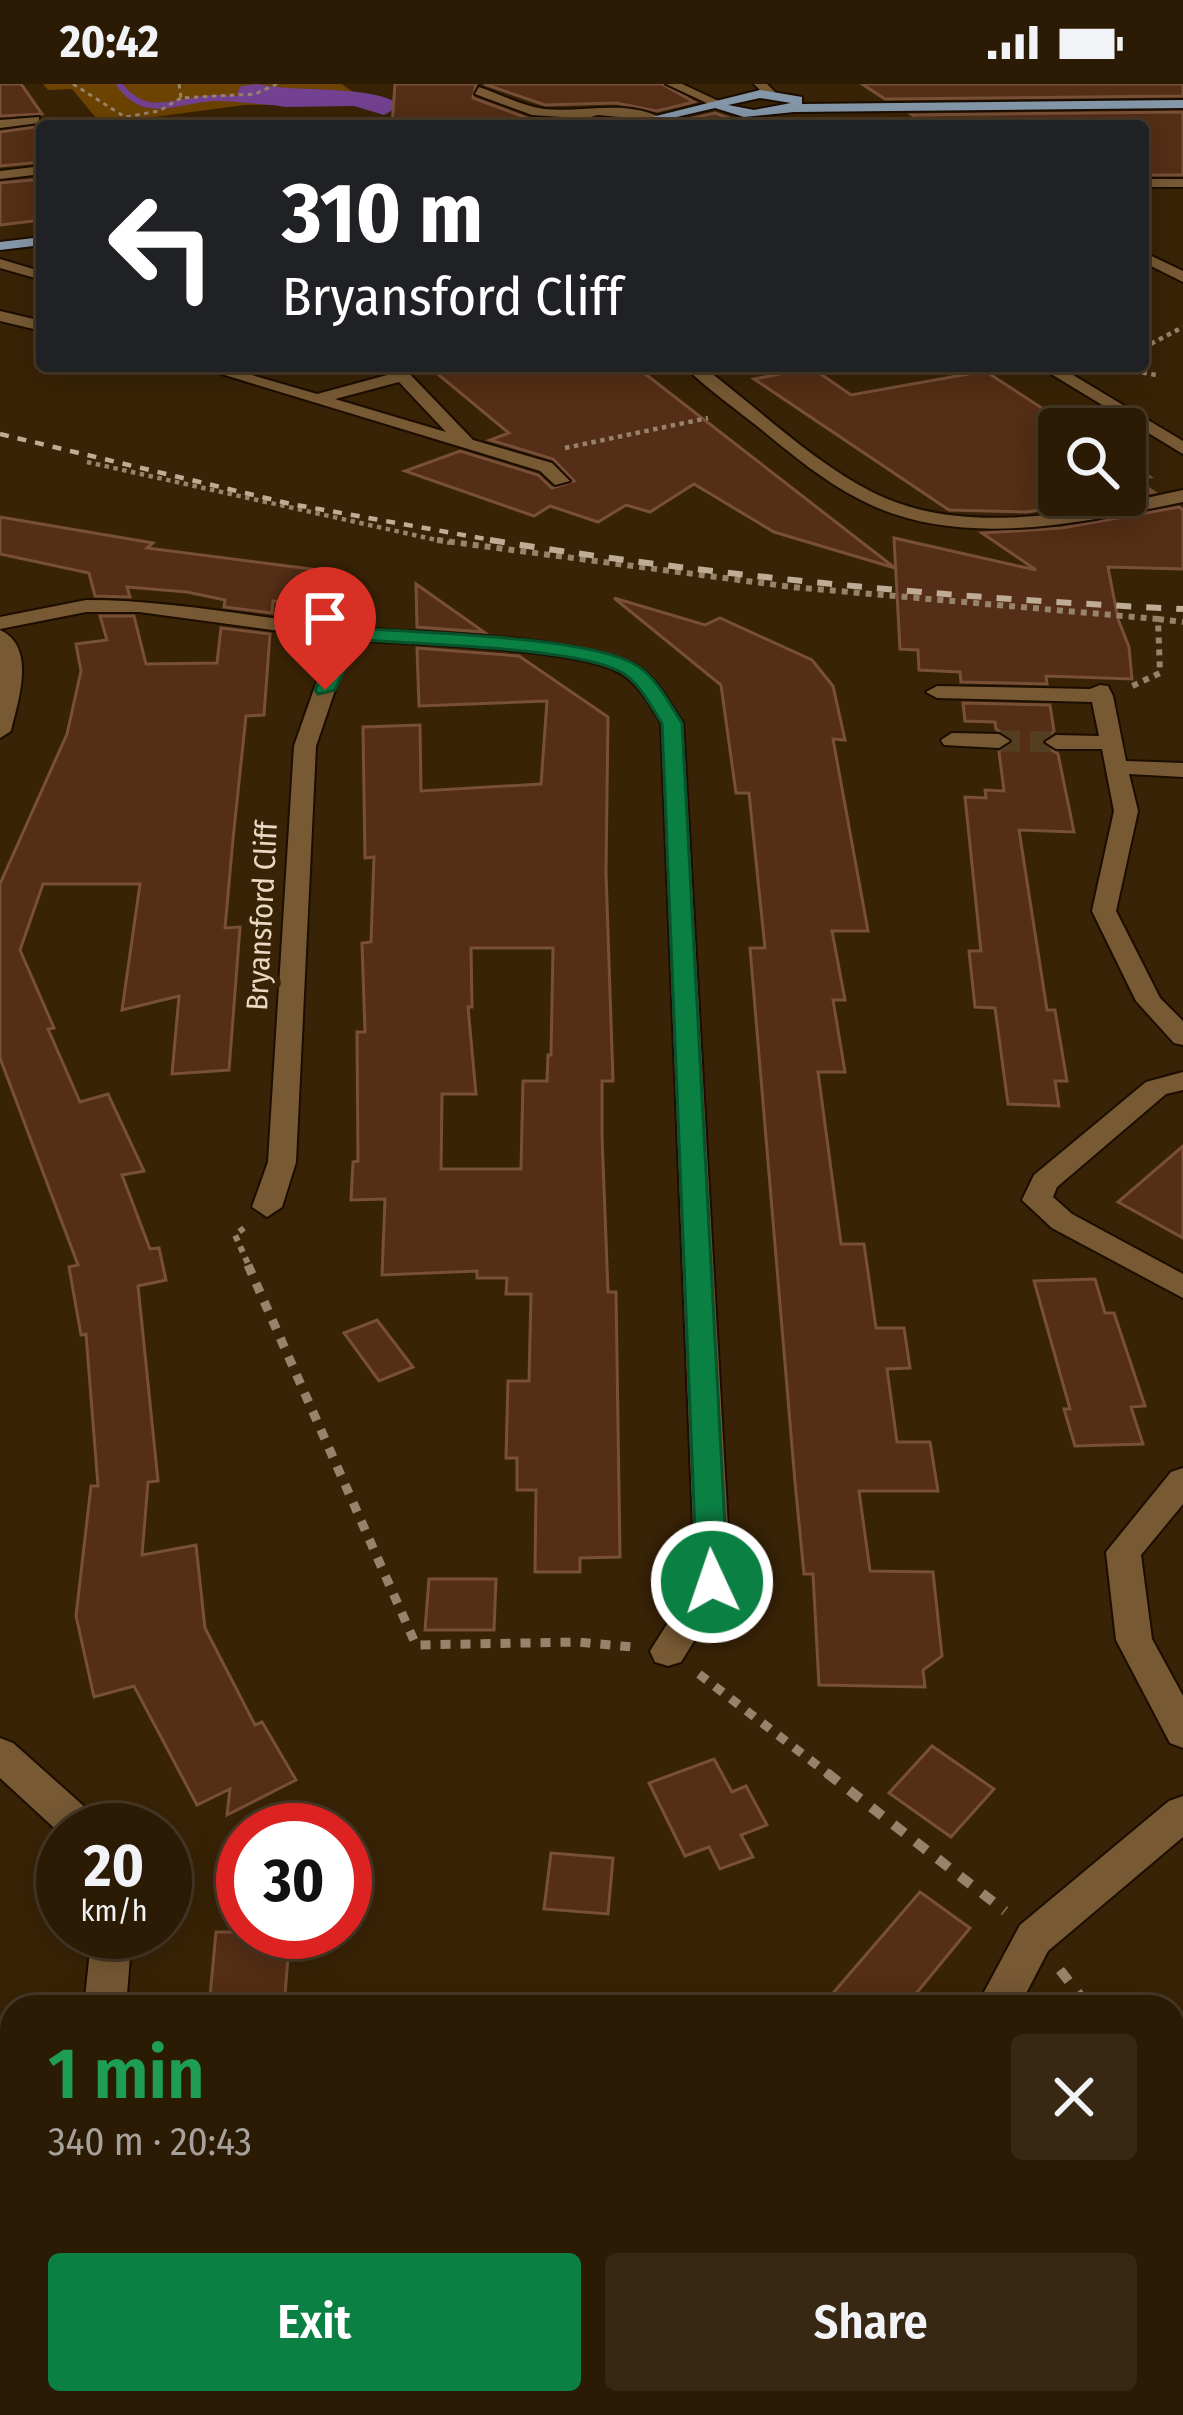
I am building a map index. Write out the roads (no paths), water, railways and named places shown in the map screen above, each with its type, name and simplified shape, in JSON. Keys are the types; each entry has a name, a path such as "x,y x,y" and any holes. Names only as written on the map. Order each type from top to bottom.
{"main road":[{"path":"639,120 768,90 796,102"},
{"path":"717,104 741,118 796,102 1183,104"},
{"path":"0,246 36,242"}],"street":[{"path":"672,84 717,104"},
{"path":"479,91 536,112 621,110 651,116"},
{"path":"536,112 543,120"},
{"path":"558,120 578,113"},
{"path":"0,124 35,120"},
{"path":"0,175 36,171"},
{"path":"1149,183 1183,183"},
{"path":"1149,259 1183,277"},
{"path":"0,263 35,274"},
{"path":"0,316 36,325"},
{"path":"223,372 546,467 561,482"},
{"path":"318,400 395,372"},
{"path":"399,372 467,444"},
{"path":"700,372 868,497 918,514 1064,519 1183,496"},
{"path":"1056,372 1183,449"},
{"path":"0,623 86,606 140,606 343,633 605,658 647,685 672,723 712,1582 668,1651"},
{"name":"Bryansford Cliff","path":"267,1207 282,1162 304,746 338,662 343,633"},
{"path":"0,636 14,670 0,731"},
{"path":"937,692 1101,694 1126,811 1103,911 1149,1001 1183,1037"},
{"path":"952,740 999,741"},
{"path":"1056,742 1183,770"},
{"path":"1183,1081 1156,1088 1044,1182 1037,1200 1062,1221 1183,1287"},
{"path":"1183,1481 1123,1552 1134,1640 1183,1732"},
{"path":"0,1754 54,1803"},
{"path":"1003,1995 1034,1938 1183,1813"},
{"path":"107,1995 111,1959"}],"waterway":[{"path":"119,84 129,95 151,105 214,98 271,102"},
{"path":"253,93 354,96 384,105"}],"tunnel":[{"path":"999,741 1056,742"}],"railway":[{"path":"0,434 291,504 497,541"},
{"path":"490,540 497,541"},
{"path":"497,541 835,584 1183,609"},
{"path":"497,541 508,543"}]}
